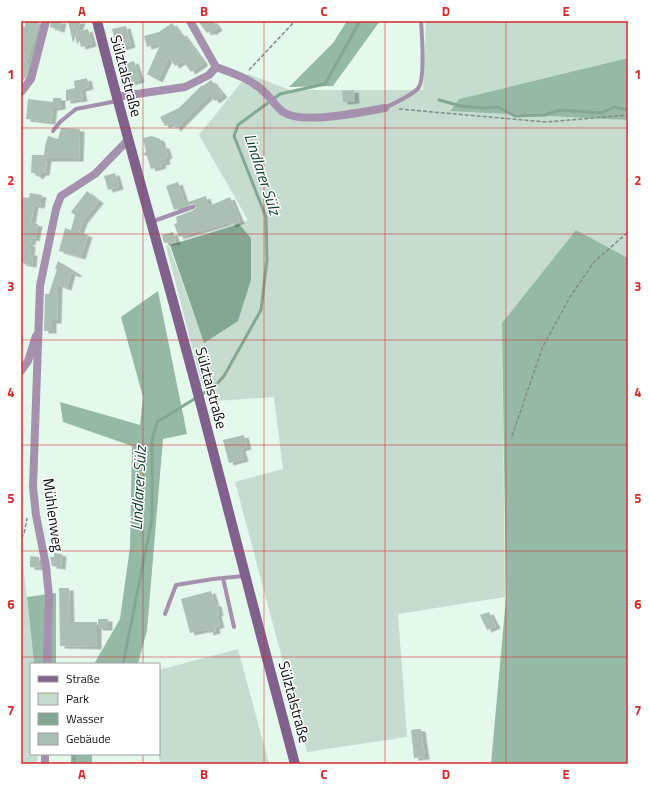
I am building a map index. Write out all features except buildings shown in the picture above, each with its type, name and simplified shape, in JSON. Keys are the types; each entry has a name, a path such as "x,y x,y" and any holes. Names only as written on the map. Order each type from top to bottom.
{"main road":[{"name":"Sülztalstraße","path":"97,21 295,764"}],"street":[{"path":"21,92 31,78 46,21"},
{"path":"190,21 216,67 250,81 263,91 283,112 295,117 331,117 385,108"},
{"path":"117,99 186,87 209,75 216,67"},
{"name":"Mühlenweg","path":"47,663 48,597 46,566 36,515 33,487 40,286 56,209 61,196 95,174 128,140"},
{"path":"21,371 28,361 35,338 39,332"}],"lane":[{"path":"385,108 419,88 422,77 421,21"},
{"path":"53,131 60,122 76,109 117,99"},
{"path":"151,222 193,207"},
{"path":"165,614 176,585 244,576"},
{"path":"223,578 234,628"}],"path":[{"path":"242,77 294,21"},
{"path":"385,108 546,122 628,115"},
{"path":"512,436 543,346 570,297 594,262 628,232"}],"green space":[{"path":"426,21 628,21 628,58 459,99 450,110 628,120 628,258 576,230 502,323 505,597 398,614 407,737 307,752 235,482 283,469 274,397 215,401 201,381 166,246 169,246 204,343 251,280 251,238 239,224 248,220 199,135 248,74 290,90 423,90"},
{"path":"21,546 34,663 30,663 30,755 38,755 37,764 21,764"},
{"path":"238,649 269,764 161,764 158,755 160,755 160,670"}],"shaded area":[{"path":"347,21 380,21 333,86 289,87 333,43"},
{"path":"628,58 628,120 450,111 459,99"},
{"path":"576,230 628,258 628,764 491,764 506,598 502,323"},
{"path":"158,291 187,434 163,439 147,630 138,663 95,663 120,619 130,547 132,446 63,422 60,402 140,425 143,397 121,317"},
{"path":"56,593 56,663 34,663 27,597"},
{"path":"71,755 92,755 92,764 71,764"}],"water":[{"path":"239,224 251,238 251,280 238,321 204,343 170,245"}],"waterway":[{"name":"Lindlarer Sülz","path":"201,395 216,385 224,376 261,310 267,260 266,217 234,136 238,125 280,94 325,84 360,21"},
{"path":"439,100 461,106 483,108 498,107 515,116 545,115 560,110 602,113 614,107 628,110"},
{"name":"Lindlarer Sülz","path":"123,663 152,519 152,440 157,422 196,398"},
{"name":"Lindlarer Sülz","path":"74,755 74,764"}]}
